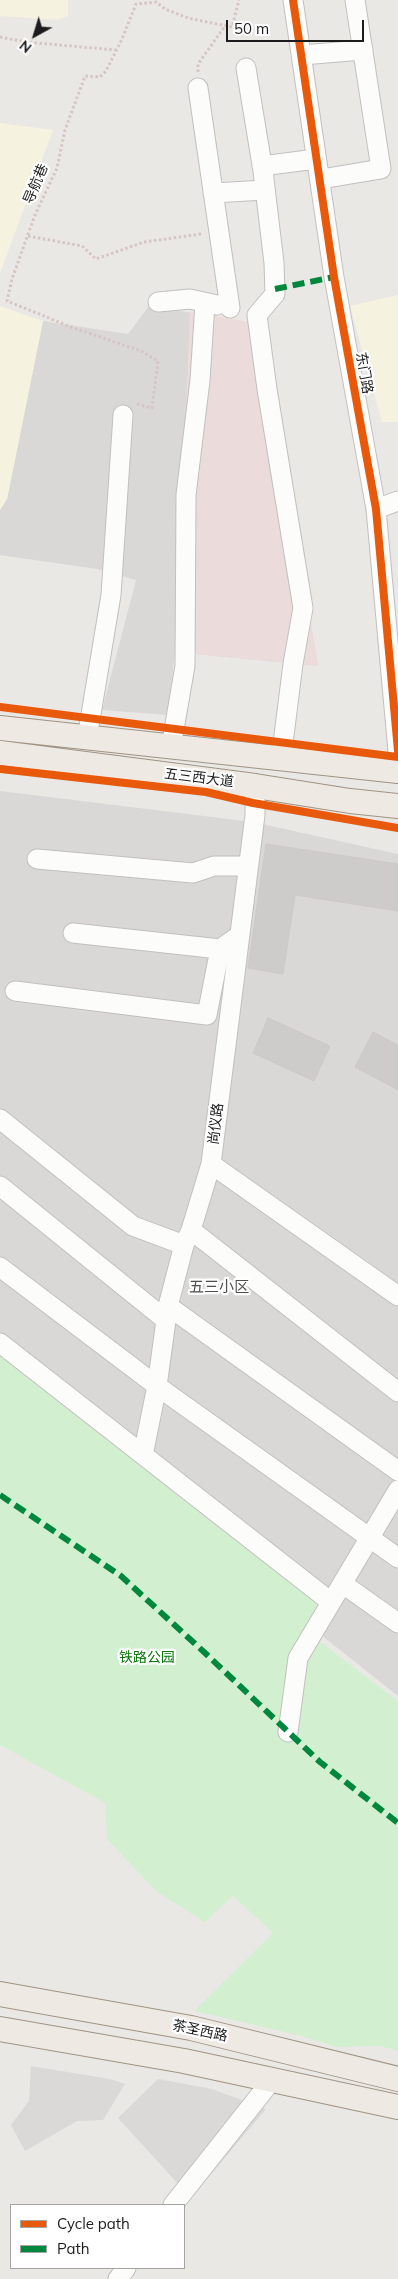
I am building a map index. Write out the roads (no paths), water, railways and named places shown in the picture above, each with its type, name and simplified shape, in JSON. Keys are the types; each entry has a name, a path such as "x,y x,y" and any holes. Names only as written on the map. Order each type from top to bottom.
{"main road":[{"name":"五三西大道","path":"0,728 398,771"},
{"name":"五三西大道","path":"0,753 398,806"},
{"name":"茶圣西路","path":"0,1994 191,2028 398,2079"},
{"path":"0,2028 184,2061 398,2107"}],"street":[{"name":"东门路","path":"293,0 316,159 321,179 334,278 376,509 398,751"},
{"path":"321,179 381,169 355,0"},
{"path":"302,55 363,50"},
{"path":"246,68 262,166 274,263 275,294 257,314 267,389 303,608 293,664 281,759"},
{"path":"198,88 230,308"},
{"path":"262,166 316,159"},
{"path":"213,193 265,190"},
{"path":"158,302 190,299 257,314"},
{"path":"171,747 186,666 186,495 200,380 205,303"},
{"path":"87,738 111,595 123,415"},
{"path":"376,509 398,501"},
{"name":"尚仪路","path":"143,1455 157,1386 167,1313 211,1164 255,815 255,786"},
{"path":"37,859 193,873 214,866 248,866"},
{"path":"73,933 220,949 240,935"},
{"path":"15,991 207,1015 220,949"},
{"path":"0,1119 133,1226 188,1238 398,1392"},
{"path":"211,1164 398,1296"},
{"path":"0,1186 167,1313 398,1471"},
{"path":"0,1266 157,1386 398,1558"},
{"path":"0,1343 331,1602"},
{"path":"288,1732 298,1658 398,1490"},
{"path":"343,1584 398,1623"},
{"path":"174,2204 272,2080"}],"district":[{"name":"五三小区","path":"219,1287"}],"park label":[{"name":"铁路公园","path":"147,1658"}]}
